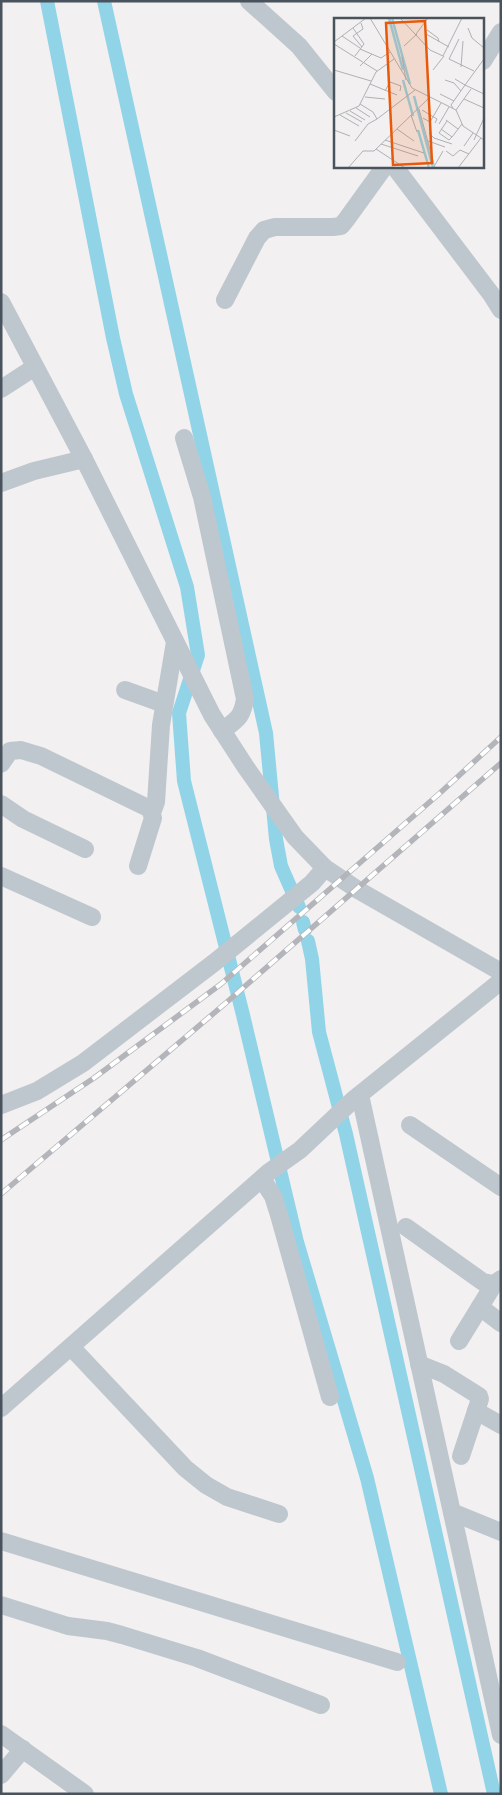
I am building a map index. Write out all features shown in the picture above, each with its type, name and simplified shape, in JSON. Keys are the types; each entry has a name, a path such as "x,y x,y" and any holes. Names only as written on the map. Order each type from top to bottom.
{"street":[{"path":"249,1 299,46 334,90"},
{"path":"484,59 501,32"},
{"path":"225,300 256,238 264,230 275,227 341,226 384,168"},
{"path":"396,168 480,279 501,310"},
{"path":"1,302 84,459 212,714 264,794 295,837 325,868 375,901 501,972"},
{"path":"1,389 35,367"},
{"path":"184,438 202,497 244,698 242,712 237,719 222,731"},
{"path":"1,483 34,471 84,459"},
{"path":"152,813 156,802 164,704 178,648"},
{"path":"125,690 164,704"},
{"path":"1,764 10,752 21,750 41,756 150,809 153,818 152,825 138,866"},
{"path":"1,804 23,819 85,849"},
{"path":"1,1105 37,1091 83,1063 215,962 312,882 325,868"},
{"path":"1,876 92,918"},
{"path":"1,1408 72,1348 266,1175 300,1150 356,1098 501,981"},
{"path":"356,1098 419,1364 501,1735"},
{"path":"410,1125 501,1187"},
{"path":"266,1175 330,1397"},
{"path":"406,1227 483,1282 498,1281"},
{"path":"459,1341 498,1281"},
{"path":"480,1306 501,1324"},
{"path":"72,1348 192,1474 206,1485 227,1497 279,1514"},
{"path":"419,1364 444,1374 476,1393 480,1399 461,1456"},
{"path":"476,1411 501,1426"},
{"path":"452,1512 501,1532"},
{"path":"1,1541 397,1662"},
{"path":"1,1605 68,1626 107,1631 178,1652 321,1705"},
{"path":"1,1734 85,1794"},
{"path":"1,1775 23,1749"}],"waterway":[{"path":"47,1 113,338 126,394 187,587 198,655 179,713 184,781 243,1015 297,1242 367,1478 441,1794"},
{"path":"104,1 266,733 276,839 281,866 299,907"},
{"path":"303,922 305,930"},
{"path":"308,941 312,959 319,1032 346,1134 494,1794"}],"railway":[{"path":"1,1140 94,1078 221,984 440,793 501,737"},
{"path":"1,1194 227,1002 501,763"}]}
